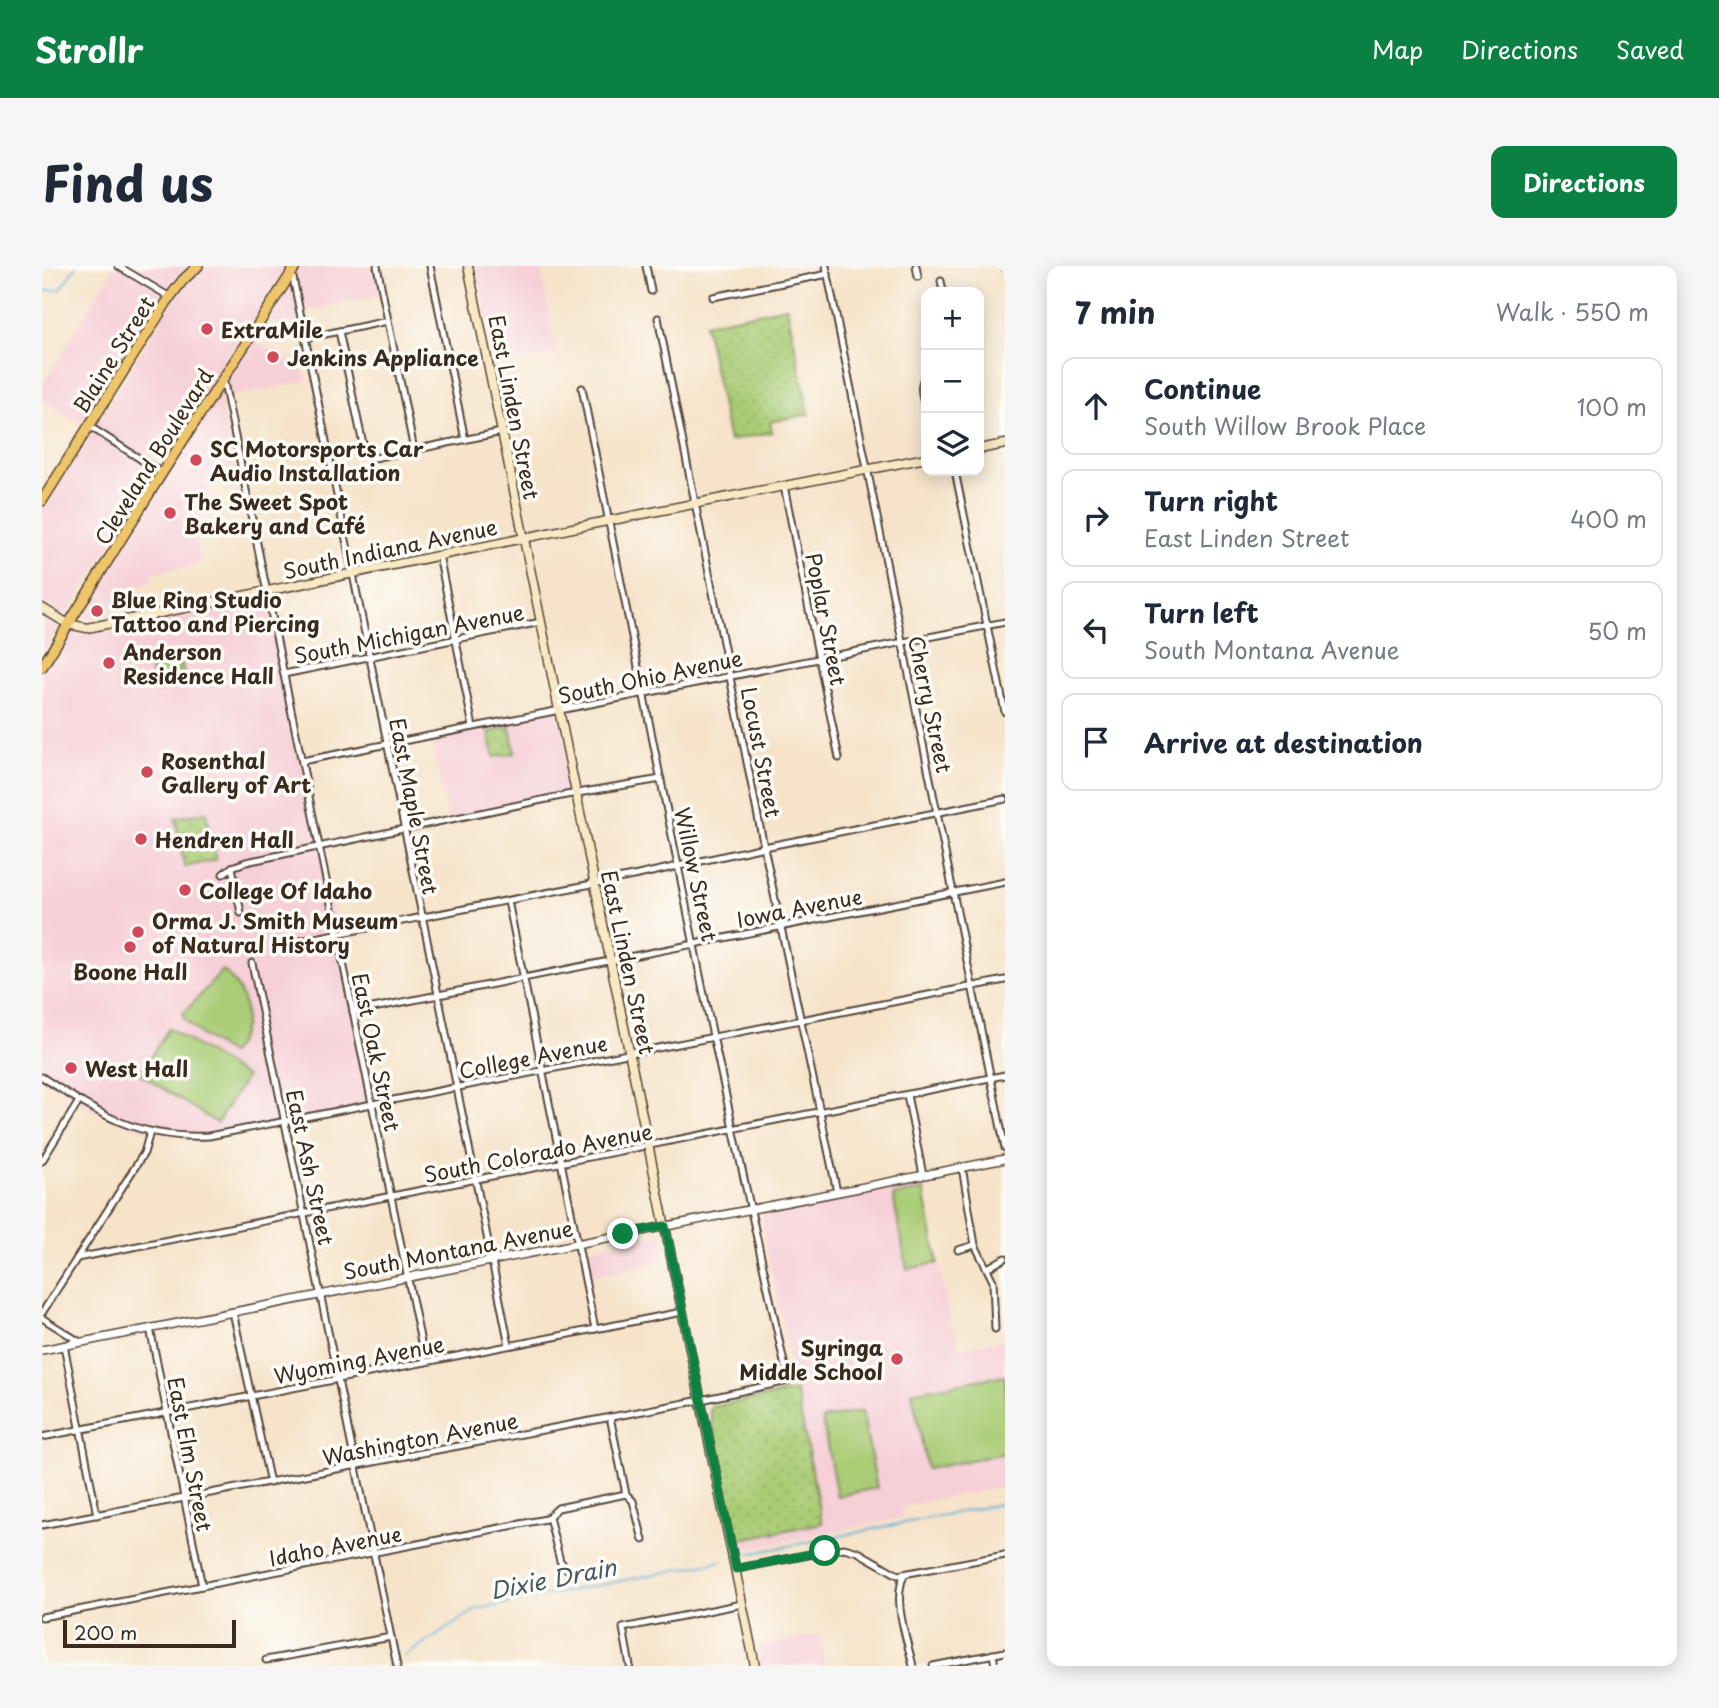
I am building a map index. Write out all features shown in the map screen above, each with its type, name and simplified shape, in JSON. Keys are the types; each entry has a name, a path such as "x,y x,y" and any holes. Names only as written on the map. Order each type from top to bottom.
{"main road":[{"name":"Blaine Street","path":"42,501 170,297 198,266"},
{"name":"East Linden Street","path":"468,266 755,1666"},
{"name":"Cleveland Boulevard","path":"42,667 162,473 294,270"},
{"path":"984,448 1005,444"},
{"name":"South Indiana Avenue","path":"68,624 87,628 609,520 921,459"},
{"path":"42,608 68,624"}],"street":[{"path":"118,266 170,297"},
{"path":"377,266 414,450"},
{"path":"430,266 465,440"},
{"path":"646,266 651,290"},
{"name":"Cherry Street","path":"826,266 1005,1148"},
{"path":"916,266 918,277"},
{"name":"East Maple Street","path":"294,270 386,744 509,1345"},
{"path":"713,297 828,274"},
{"path":"941,281 942,287"},
{"name":"Locust Street","path":"658,318 836,1192"},
{"path":"306,338 388,321"},
{"path":"339,331 366,455 374,458 502,432"},
{"name":"East Oak Street","path":"223,378 425,1362"},
{"name":"Willow Street","path":"582,388 733,1130 785,1365"},
{"path":"89,426 162,473"},
{"path":"957,476 1005,712"},
{"name":"Poplar Street","path":"784,486 839,758"},
{"path":"439,555 473,727"},
{"name":"South Michigan Avenue","path":"284,674 541,622"},
{"name":"South Ohio Avenue","path":"302,761 1005,622"},
{"path":"223,874 232,867 277,856 576,793 661,779"},
{"path":"295,943 1005,799"},
{"path":"232,867 241,914"},
{"name":"Iowa Avenue","path":"353,1012 1005,882"},
{"path":"508,901 564,1163 595,1329"},
{"name":"East Ash Street","path":"252,963 397,1666"},
{"name":"College Avenue","path":"42,1077 94,1111 150,1132 209,1136 1005,980"},
{"name":"South Colorado Avenue","path":"77,1258 1005,1076"},
{"path":"907,1095 923,1175"},
{"path":"42,1161 79,1101"},
{"path":"42,1313 144,1153 150,1132"},
{"name":"South Montana Avenue","path":"42,1350 1005,1158"},
{"path":"962,1167 975,1245 988,1268 994,1291 995,1329"},
{"path":"958,1250 975,1245"},
{"path":"988,1268 1005,1258"},
{"path":"233,1312 270,1482"},
{"name":"Wyoming Avenue","path":"42,1437 682,1312"},
{"path":"42,1318 80,1342"},
{"name":"East Elm Street","path":"150,1328 202,1586"},
{"path":"64,1345 97,1515"},
{"name":"Washington Avenue","path":"42,1525 701,1400 788,1381 785,1365"},
{"path":"610,1417 627,1494 633,1501 643,1540"},
{"name":"Idaho Avenue","path":"42,1617 549,1517 558,1508 627,1494"},
{"path":"549,1517 560,1561 567,1569"},
{"path":"736,1569 844,1548 858,1552 898,1575 1005,1555"},
{"path":"904,1575 900,1585 901,1612 913,1666"},
{"path":"630,1666 623,1628 742,1604"},
{"path":"267,1660 391,1636"},
{"path":"933,1666 1005,1651"},
{"path":"993,1654 995,1666"}],"shaded area":[{"path":"115,266 191,266 151,314 82,425 42,399 42,386"},
{"path":"207,266 279,266 286,275 197,407 42,655 42,510 163,314 184,285"},
{"path":"299,266 374,266 380,295 306,311 311,334 298,336 266,317"},
{"path":"476,266 540,266 557,354 496,366"},
{"path":"251,338 306,373 307,381 220,398 237,481 209,486 214,515 192,520 200,564 150,574 151,582 129,587 134,611 87,620 82,616 83,609"},
{"name":"College Of Idaho","path":"267,591 372,1104 209,1136 146,1131 94,1111 42,1077 42,667 68,624 78,628"},
{"path":"559,711 576,793 449,820 430,735"},
{"name":"Syringa Middle School","path":"923,1184 951,1328 955,1328 959,1348 1005,1340 1005,1486 901,1507 903,1518 738,1551 711,1407 796,1390 761,1220 763,1215"},
{"path":"661,1234 666,1261 590,1276 585,1249"},
{"path":"819,1635 825,1666 760,1666 756,1647"}],"green space":[{"path":"787,307 809,414 770,422 772,432 729,441 705,324"},
{"path":"180,656 186,685 155,691 149,663"},
{"path":"179,672 182,686 159,690 157,677"},
{"path":"510,727 515,753 494,757 489,732"},
{"path":"206,812 212,840 181,846 175,818"},
{"path":"213,843 216,860 185,867 181,850"},
{"path":"223,970 239,990 245,1010 242,1032 230,1054 204,1037 184,1019 183,1014"},
{"path":"169,1028 246,1077 217,1123 140,1074"},
{"path":"924,1190 938,1263 907,1269 893,1196"},
{"path":"1005,1375 1005,1453 927,1469 912,1392"},
{"path":"796,1391 822,1523 736,1540 711,1407"},
{"path":"862,1411 877,1488 837,1496 822,1419"}],"waterway":[{"path":"42,291 60,290 76,266"},
{"name":"Dixie Drain","path":"743,1555 1005,1503"},
{"name":"Dixie Drain","path":"404,1657 477,1609 722,1561"}],"place":[{"name":"ExtraMile","path":"207,329"},
{"name":"Jenkins Appliance","path":"273,357"},
{"name":"SC Motorsports Car Audio Installation","path":"196,460"},
{"name":"The Sweet Spot Bakery and Café","path":"170,513"},
{"name":"Blue Ring Studio Tattoo and Piercing","path":"97,611"},
{"name":"Anderson Residence Hall","path":"109,663"},
{"name":"Rosenthal Gallery of Art","path":"147,772"},
{"name":"Hendren Hall","path":"141,839"},
{"name":"College Of Idaho","path":"185,890"},
{"name":"Orma J. Smith Museum of Natural History","path":"138,932"},
{"name":"Boone Hall","path":"130,947"},
{"name":"West Hall","path":"71,1068"},
{"name":"Syringa Middle School","path":"897,1359"}],"route":[{"path":"623,1234 665,1226 736,1569 825,1551"}]}
